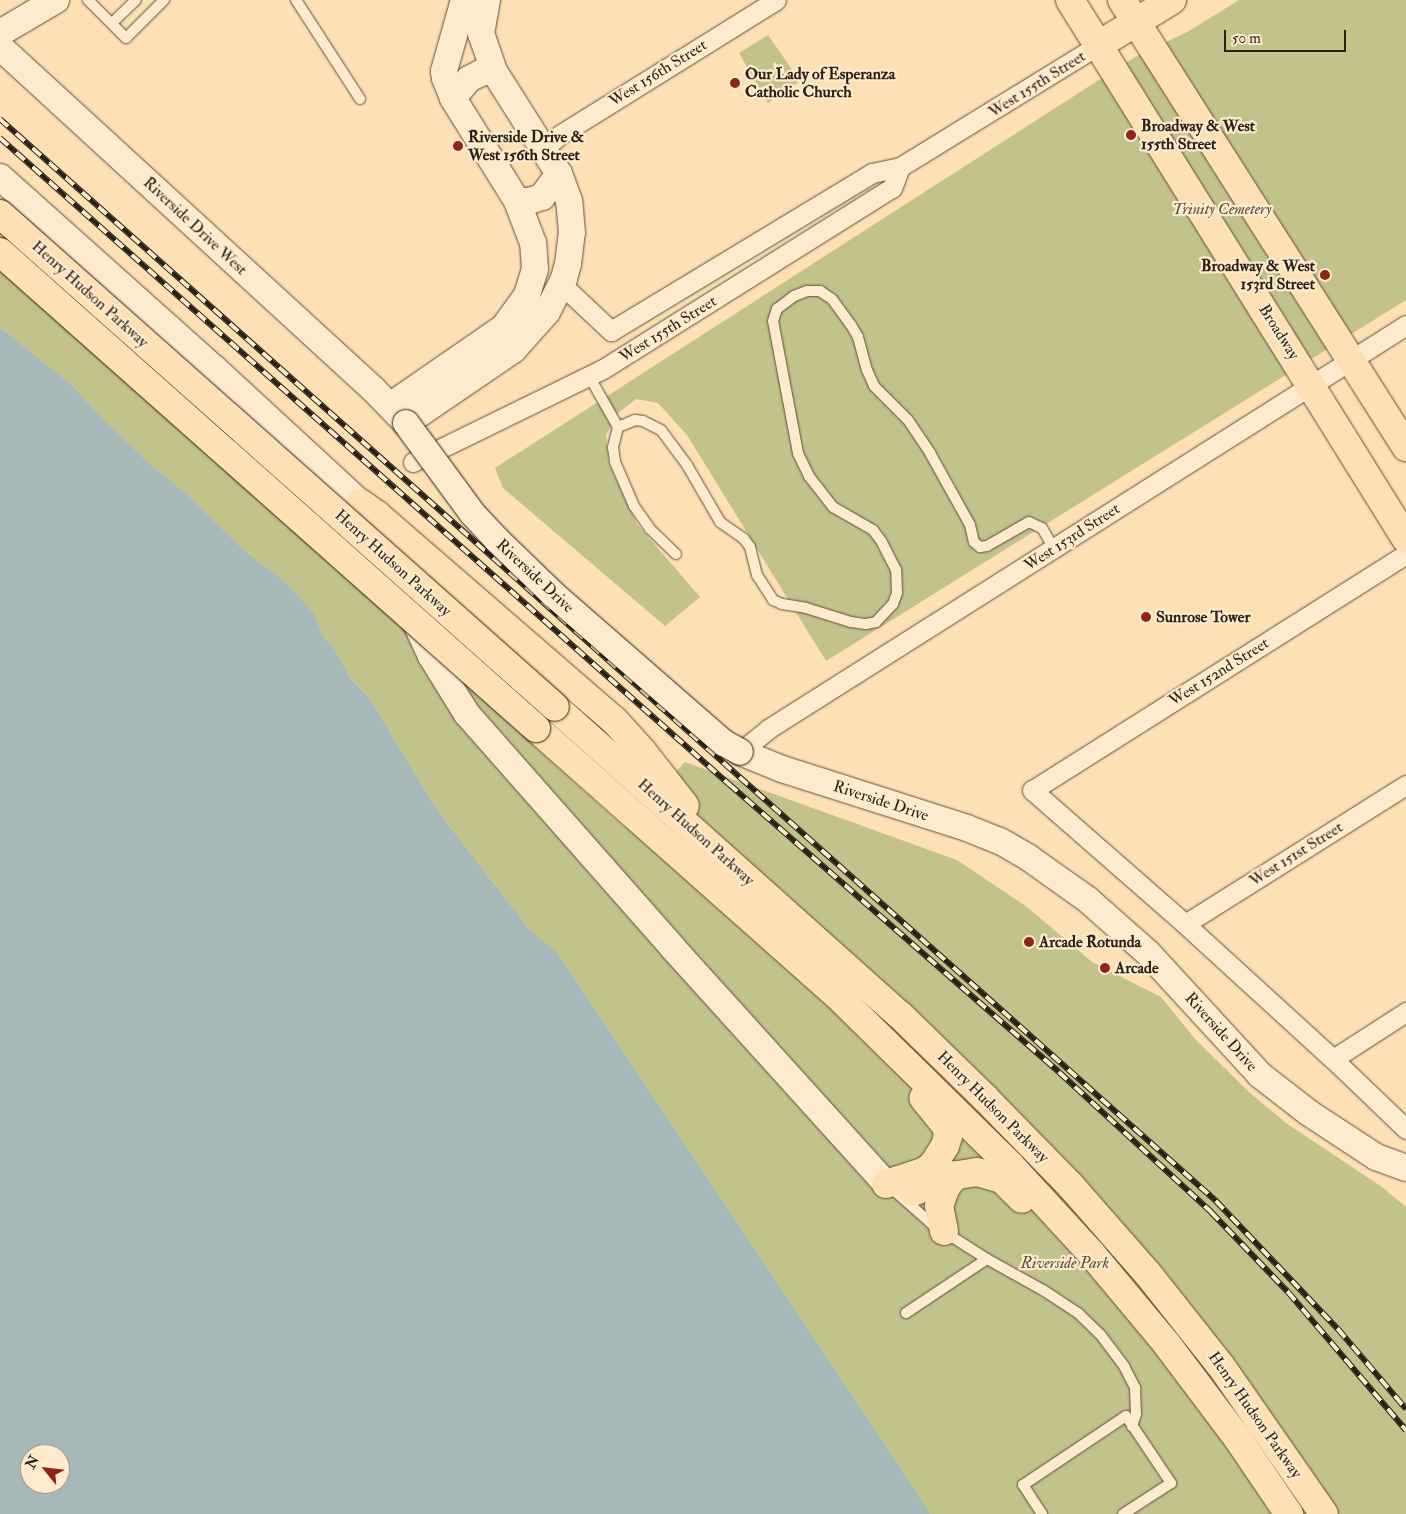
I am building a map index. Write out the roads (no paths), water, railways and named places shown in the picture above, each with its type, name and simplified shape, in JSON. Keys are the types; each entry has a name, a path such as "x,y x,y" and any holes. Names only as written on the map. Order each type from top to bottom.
{"main road":[{"path":"0,33 56,0"},
{"path":"398,415 458,358 504,327 527,295 535,269 535,256 529,228 517,201 453,98 445,78 444,71 464,0"},
{"path":"398,415 474,379 514,350 536,327 561,284 568,264 572,233 569,201 559,174 494,71 481,34 487,0"},
{"name":"Broadway","path":"1070,0 1406,539"},
{"path":"1122,0 1406,447"},
{"name":"West 155th Street","path":"1098,46 1172,0"},
{"name":"Riverside Drive West","path":"0,47 398,415"},
{"path":"453,98 469,78 481,73 494,71"},
{"path":"517,201 529,202 542,197 559,174"},
{"path":"0,177 215,369 360,503 384,521 614,720 659,772 722,855"},
{"name":"Henry Hudson Parkway","path":"0,214 908,1022 1070,1185 1148,1274 1221,1366 1324,1514"},
{"name":"Henry Hudson Parkway","path":"0,252 837,995 968,1122 1091,1253 1190,1374 1238,1439 1289,1514"},
{"name":"Riverside Drive","path":"398,415 472,513 497,540 553,594 724,743 740,752 808,778 967,828 1000,841 1029,858 1088,900 1148,953 1260,1075 1309,1113 1376,1157 1406,1188"},
{"path":"332,477 347,501 420,661 446,698 467,714"},
{"path":"360,503 431,656 467,714 673,948 886,1184 898,1191 906,1192 955,1176 977,1172 1002,1179 1037,1216 1091,1253"},
{"path":"837,995 889,1064 935,1110 946,1126 948,1136 945,1146 933,1166 914,1177 886,1184"},
{"name":"Riverside Drive","path":"1376,1157 1406,1168"},
{"path":"944,1231 939,1206 946,1187 955,1176"}],"street":[{"name":"West 156th Street","path":"543,149 561,134 776,0"},
{"name":"West 155th Street","path":"561,284 611,331 872,173 900,167 1098,46"},
{"name":"West 155th Street","path":"413,462 603,369 892,188 900,167"},
{"name":"West 153rd Street","path":"740,752 768,729 1406,325"},
{"name":"West 152nd Street","path":"1185,924 1032,790 1406,554"},
{"name":"West 151st Street","path":"1185,924 1406,785"},
{"path":"1185,924 1333,1059 1406,1129"},
{"path":"1333,1059 1406,1012"}],"lane":[{"path":"88,0 126,38 164,0"},
{"path":"112,23 136,0"},
{"path":"296,0 360,99"},
{"path":"618,427 635,420 643,420 661,430 687,465 720,522 744,539 750,547 757,575 773,600 851,622 866,624 876,622 893,604 897,593 896,570 882,542 873,530 833,507 809,476 798,453 773,322 774,314 781,305 807,291 820,292 832,299 851,324 858,337 867,370 874,386 908,420 930,453 970,525 974,542 980,546 987,546 1029,522 1042,528 1054,549"},
{"path":"589,376 618,427 613,447 615,462 634,506 650,529 676,554"},
{"path":"886,1184 944,1231 1078,1313 1100,1334 1124,1366 1135,1388 1131,1415 1132,1426 1171,1483 1123,1514"},
{"path":"906,1313 987,1259"},
{"path":"1042,1514 1023,1485 1131,1415"}],"railway":[{"path":"0,119 1216,1201 1338,1329 1406,1409"},
{"path":"0,138 729,784 1059,1072 1211,1212 1288,1292 1406,1430"}],"place":[{"name":"Our Lady of Esperanza Catholic Church","path":"735,83"},
{"name":"Broadway & West 155th Street","path":"1131,135"},
{"name":"Riverside Drive & West 156th Street","path":"458,146"},
{"name":"Broadway & West 153rd Street","path":"1325,275"},
{"name":"Sunrose Tower","path":"1146,617"},
{"name":"Arcade Rotunda","path":"1029,942"},
{"name":"Arcade","path":"1105,968"}],"park label":[{"name":"Trinity Cemetery","path":"1222,209"},
{"name":"Riverside Park","path":"1065,1263"}]}
